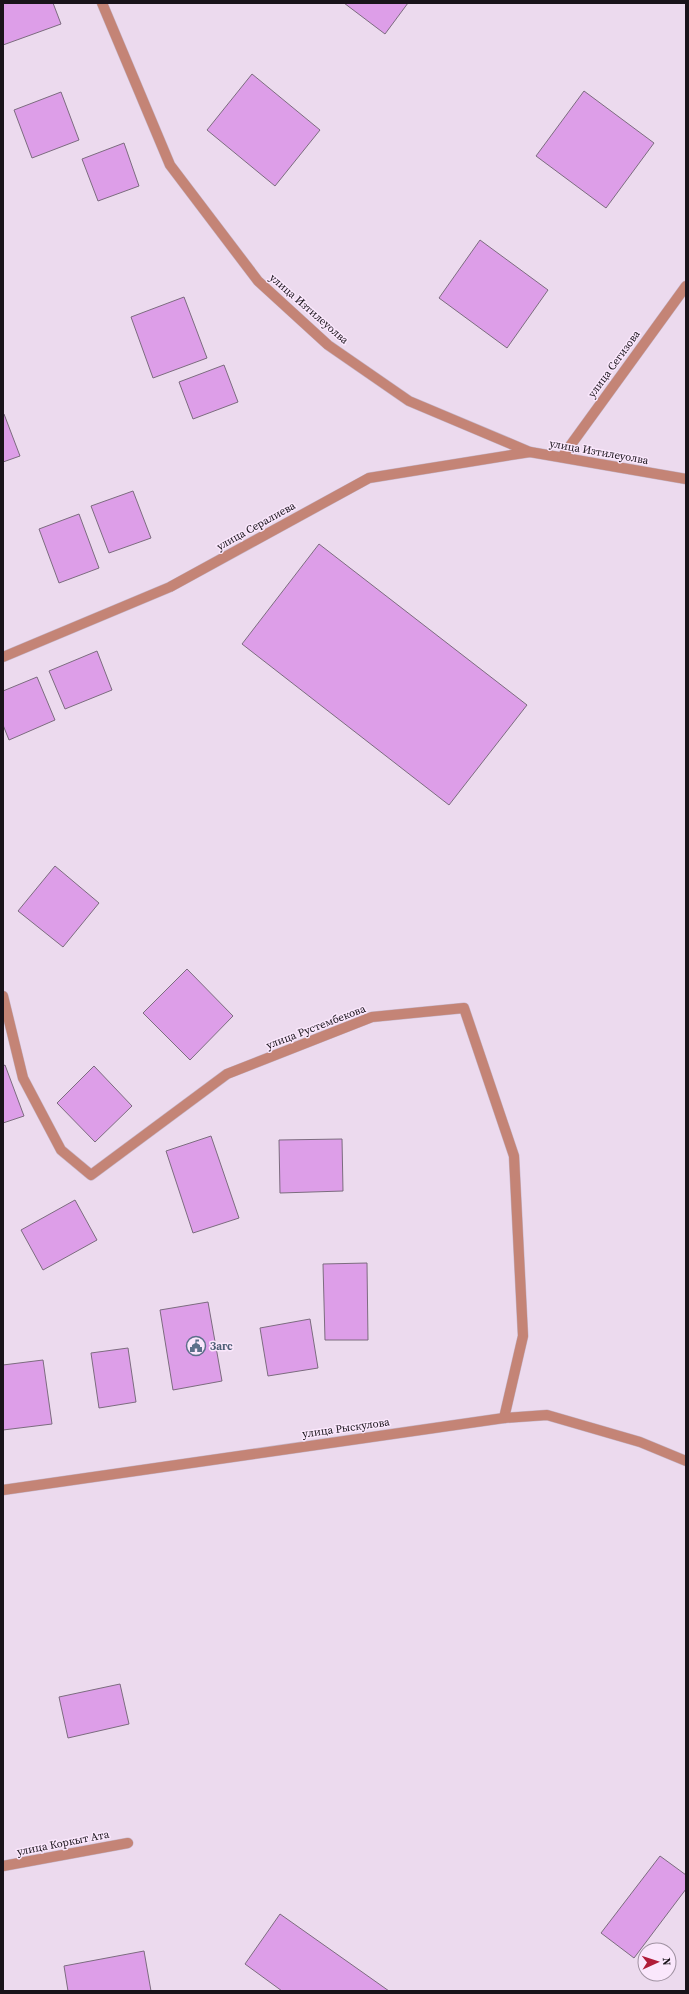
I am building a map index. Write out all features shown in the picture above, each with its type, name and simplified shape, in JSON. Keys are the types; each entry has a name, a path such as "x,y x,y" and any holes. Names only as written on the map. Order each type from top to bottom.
{"street":[{"name":"улица Изтилеуолва","path":"102,3 170,165 258,281 328,345 409,401 530,452 686,480"},
{"name":"улица Сегизова","path":"562,457 686,286"},
{"name":"улица Сералиева","path":"3,657 170,588 369,478 530,452"},
{"name":"улица Рустембекова","path":"3,996 23,1078 62,1150 91,1174 227,1074 372,1017 464,1008 514,1156 524,1336 504,1418"},
{"name":"улица Рыскулова","path":"3,1490 504,1418 547,1416 640,1442 686,1461"},
{"name":"улица Коркыт Ата","path":"3,1866 128,1842"}],"building":[{"path":"3,3 53,3 61,24 3,45"},
{"path":"344,3 408,3 385,34"},
{"path":"252,74 320,130 275,186 207,130"},
{"path":"584,91 654,143 606,208 536,156"},
{"path":"61,92 79,140 32,158 14,110"},
{"path":"124,143 139,186 98,201 82,159"},
{"path":"480,240 548,290 507,348 439,298"},
{"path":"184,297 207,358 153,378 131,317"},
{"path":"224,365 238,402 193,419 179,382"},
{"path":"4,414 20,456 3,462 3,415"},
{"path":"133,491 151,538 109,553 91,506"},
{"path":"79,514 99,568 59,583 39,529"},
{"path":"319,544 527,705 449,805 242,644"},
{"path":"97,651 112,690 65,709 49,671"},
{"path":"37,677 55,720 9,740 3,725 3,691"},
{"path":"55,866 99,903 63,947 18,911"},
{"path":"187,969 233,1016 190,1060 143,1013"},
{"path":"5,1065 24,1116 3,1123 3,1066"},
{"path":"94,1066 132,1106 95,1142 57,1103"},
{"path":"211,1136 239,1218 193,1233 166,1151"},
{"path":"342,1139 343,1191 280,1193 279,1140"},
{"path":"75,1200 97,1240 43,1270 21,1230"},
{"path":"367,1263 368,1340 325,1340 323,1264"},
{"path":"208,1302 222,1381 173,1390 160,1310"},
{"path":"310,1319 318,1368 268,1376 260,1328"},
{"path":"128,1348 136,1402 99,1408 91,1353"},
{"path":"43,1360 52,1424 3,1430 3,1365"},
{"path":"120,1684 129,1724 68,1738 59,1697"},
{"path":"660,1856 686,1875 686,1889 646,1942 637,1942 637,1954 634,1958 601,1933"},
{"path":"280,1914 389,1991 282,1991 245,1964"},
{"path":"144,1951 151,1991 68,1991 64,1966"}],"place":[{"name":"Загс","path":"196,1346"}]}
